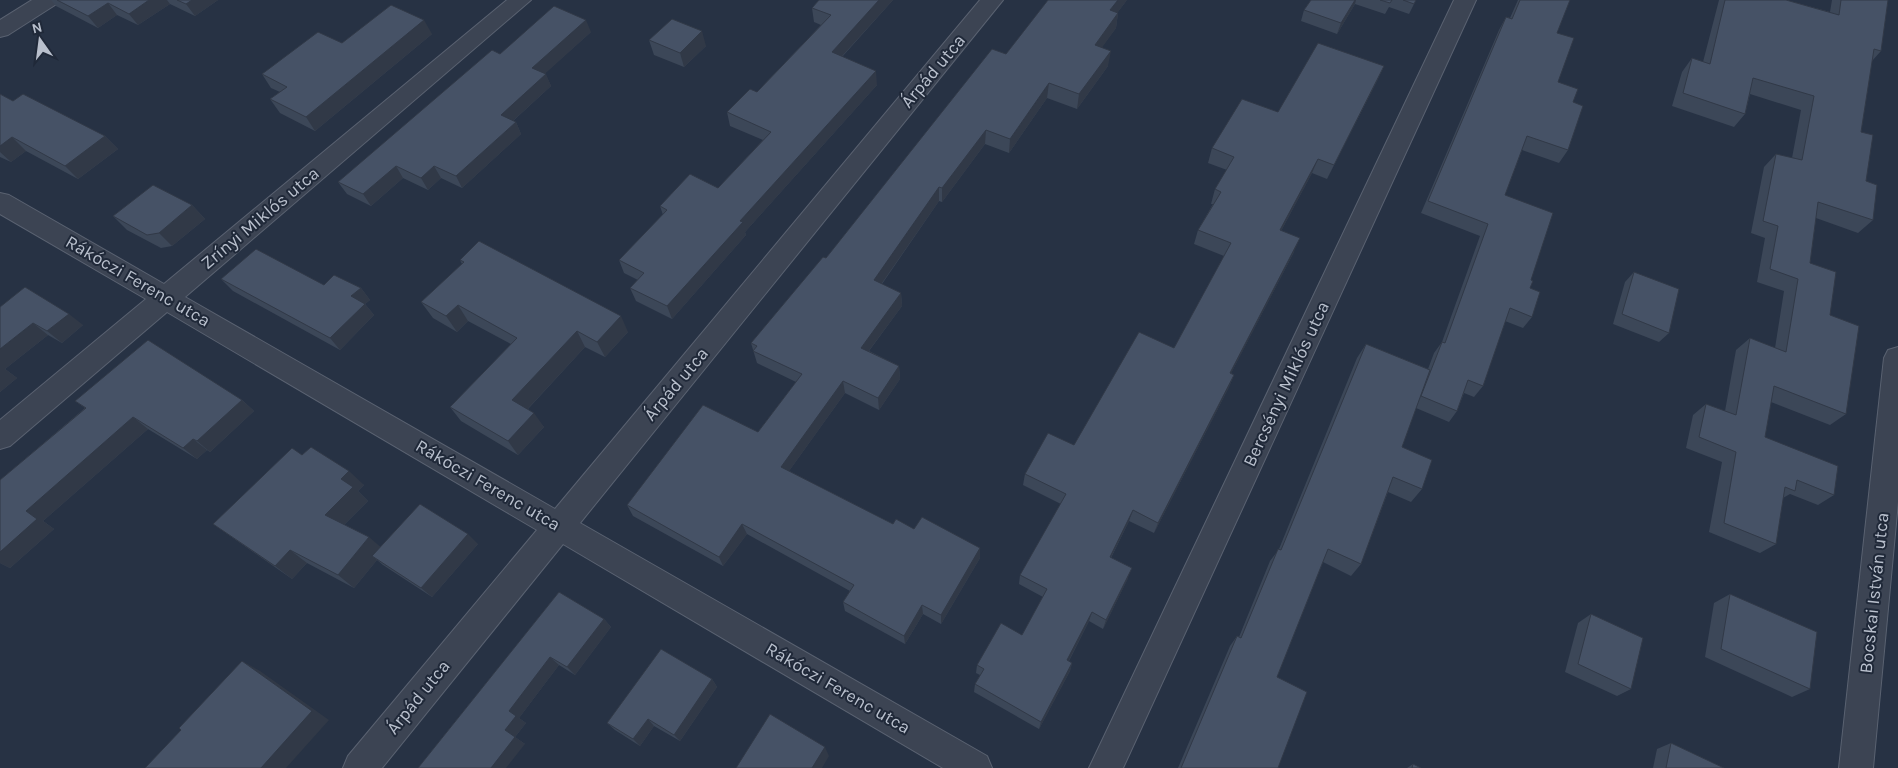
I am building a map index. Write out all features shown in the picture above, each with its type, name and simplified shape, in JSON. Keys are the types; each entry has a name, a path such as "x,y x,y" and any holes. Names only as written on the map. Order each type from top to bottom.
{"street":[{"path":"0,30 47,0"},
{"name":"Zrínyi Miklós utca","path":"0,437 520,0"},
{"name":"Árpád utca","path":"360,768 992,0"},
{"name":"Bercsényi Miklós utca","path":"1106,768 1465,0"},
{"name":"Rákóczi Ferenc utca","path":"0,202 975,768"},
{"name":"Bocskai István utca","path":"1856,768 1898,358"}],"building":[{"path":"57,0 149,0 129,14 108,3 88,16"},
{"path":"177,0 192,0 186,4"},
{"path":"819,0 879,0 832,52 876,71 740,221 743,222 667,306 630,288 644,273 619,260 667,210 660,206 690,174 718,188 771,132 727,112 750,89 757,92 831,15 812,8"},
{"path":"1048,0 1118,0 1110,10 1118,13 1095,45 1111,51 1079,94 1049,83 1010,139 986,130 942,188 939,187 874,280 901,293 861,348 899,366 878,398 843,381 781,467 893,524 896,519 914,529 922,517 980,548 941,615 922,605 904,636 843,602 854,585 742,524 719,557 627,505 703,405 758,432 802,374 753,351 757,346 751,343 823,257 826,258 992,49 1006,54"},
{"path":"1311,0 1355,0 1341,23 1304,10"},
{"path":"1380,0 1392,0 1390,3"},
{"path":"1403,0 1416,0 1414,4"},
{"path":"1520,0 1570,0 1557,33 1574,38 1558,82 1578,89 1573,102 1583,106 1568,150 1527,136 1505,195 1553,213 1531,280 1533,281 1530,288 1540,292 1532,317 1510,308 1483,386 1468,380 1457,411 1421,396 1442,342 1445,343 1488,224 1428,201 1506,17 1512,19"},
{"path":"1725,0 1786,0 1839,15 1841,0 1888,0 1881,51 1874,49 1861,132 1873,135 1866,181 1877,185 1873,220 1818,202 1810,263 1836,272 1830,315 1859,326 1846,414 1774,386 1765,437 1838,466 1834,495 1797,480 1795,491 1785,487 1776,544 1724,523 1736,452 1699,437 1706,404 1736,415 1750,338 1786,352 1798,279 1770,269 1778,226 1763,221 1776,154 1802,160 1814,96 1753,78 1745,114 1683,93 1692,58 1710,64"},
{"path":"391,5 424,20 306,117 270,99 287,87 262,74 318,32 342,43"},
{"path":"554,6 586,20 532,68 546,74 501,115 516,122 456,176 434,166 421,178 396,166 363,194 338,182 492,50 500,54"},
{"path":"672,19 702,31 680,53 649,40"},
{"path":"1318,43 1384,66 1334,165 1318,159 1280,230 1300,238 1230,373 1234,375 1158,523 1133,510 1110,557 1132,568 1106,620 1092,612 1067,660 1072,663 1041,722 975,684 984,669 977,665 1001,623 1022,635 1047,589 1020,575 1066,494 1025,474 1048,433 1074,445 1139,332 1174,348 1231,243 1198,230 1221,192 1215,189 1234,157 1212,148 1242,99 1278,112"},
{"path":"0,94 13,101 23,94 105,136 65,166 12,137 0,146"},
{"path":"153,185 192,205 159,233 147,235 113,216"},
{"path":"479,241 621,316 597,342 577,331 512,400 534,413 508,441 450,407 517,338 458,305 446,316 421,302 464,262 460,260"},
{"path":"256,249 324,285 334,275 361,288 351,296 365,304 330,338 221,279"},
{"path":"1634,272 1679,289 1669,333 1622,314"},
{"path":"25,287 69,314 47,331 33,323 0,349 0,307"},
{"path":"148,340 242,400 197,441 193,439 183,448 133,417 26,511 37,519 0,552 0,480 86,408 75,401"},
{"path":"1366,344 1430,370 1402,447 1432,460 1422,489 1393,477 1361,564 1328,549 1277,677 1307,692 1278,768 1181,768 1237,636 1241,638 1278,549 1281,550"},
{"path":"311,447 349,471 341,479 353,487 325,515 369,537 338,575 290,550 275,566 213,524 292,448 302,455"},
{"path":"420,504 468,534 421,588 372,556"},
{"path":"559,592 604,619 567,667 550,657 509,711 516,716 505,730 515,737 491,768 418,768"},
{"path":"1730,594 1817,632 1810,689 1721,649"},
{"path":"1591,614 1643,638 1631,689 1578,664"},
{"path":"661,649 712,679 674,735 648,719 633,739 607,723"},
{"path":"242,661 312,711 261,768 145,768 181,730 179,728"},
{"path":"770,714 825,747 812,768 736,768"},
{"path":"1671,743 1724,768 1666,768"},
{"path":"1413,764 1421,768 1412,768"}]}
